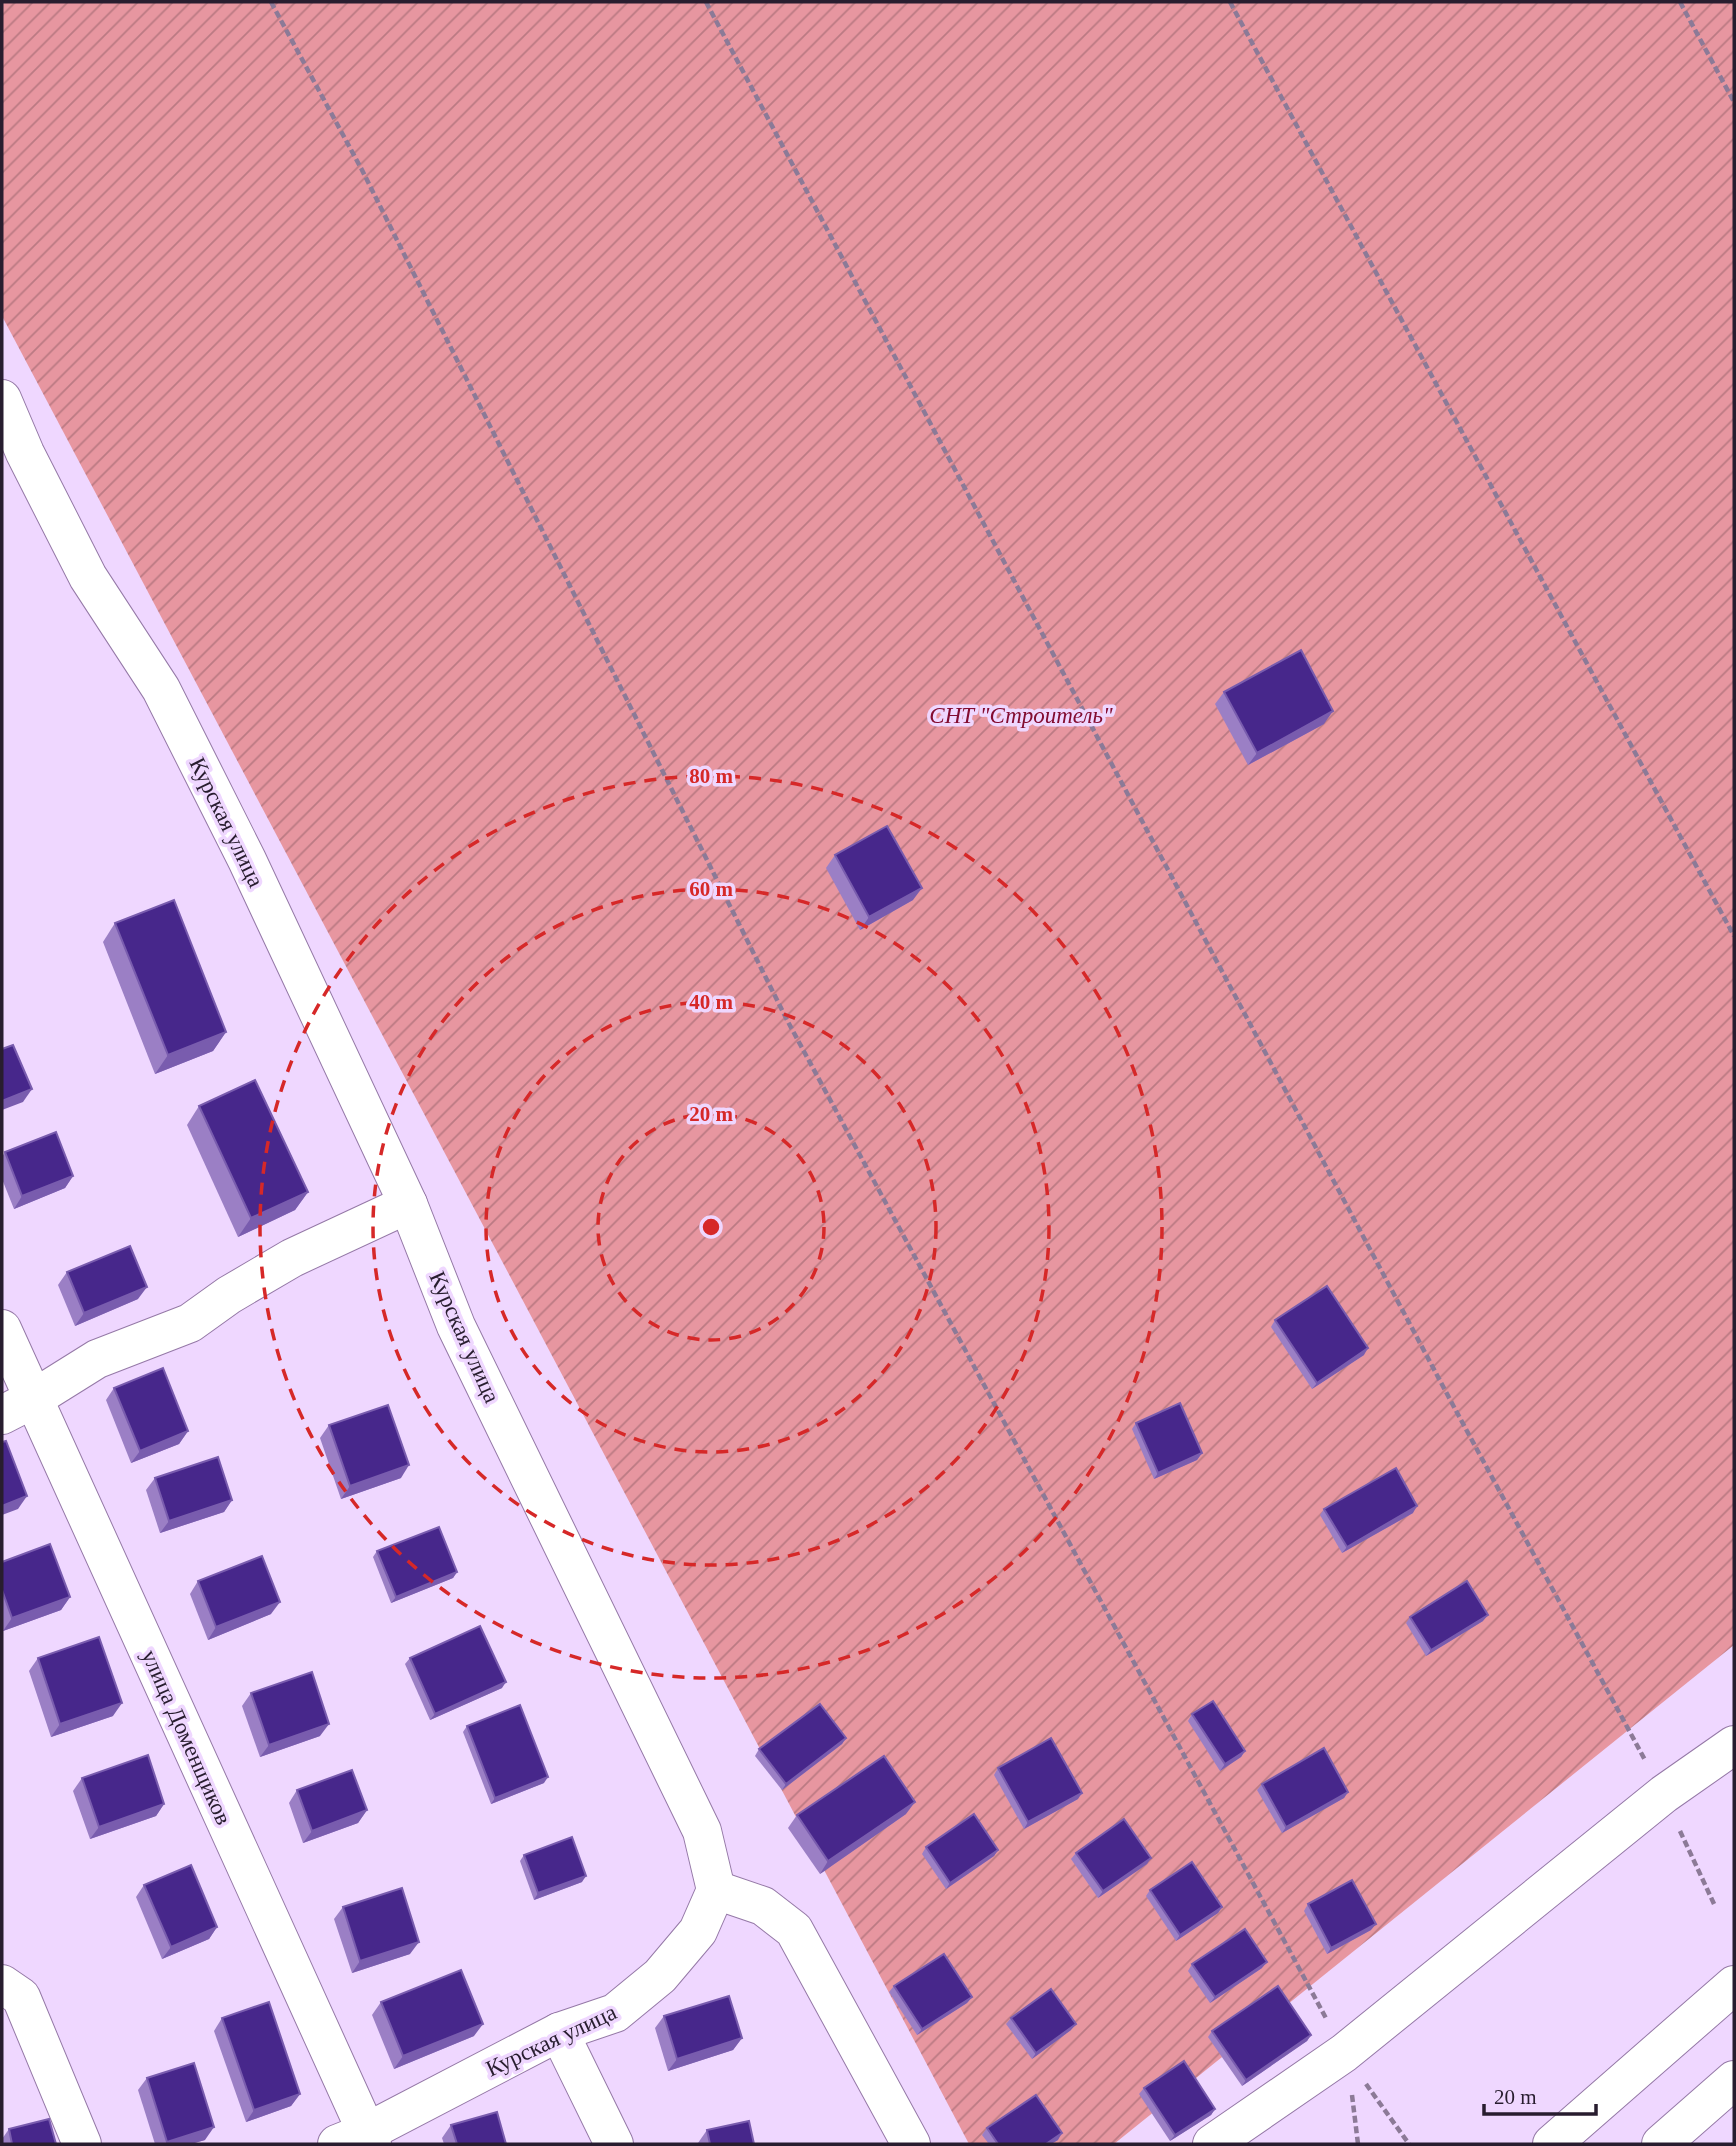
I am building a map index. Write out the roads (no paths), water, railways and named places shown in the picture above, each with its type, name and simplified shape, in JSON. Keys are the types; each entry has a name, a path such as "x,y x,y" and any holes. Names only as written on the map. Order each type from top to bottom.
{"main road":[{"name":"Курская улица","path":"2,400 88,577 161,689 247,860 408,1205 456,1326 702,1832 716,1890 698,1931 660,1976 615,2013 559,2032 359,2140"},
{"path":"18,1407 97,1359 190,1323 229,1295 292,1258 408,1205"},
{"name":"улица Доменщиков","path":"2,1329 18,1407 359,2140"},
{"path":"1212,2144 1345,2053 1664,1794 1734,1745"},
{"path":"716,1890 763,1906 794,1930 911,2144"},
{"path":"2,1984 21,1997 82,2144"},
{"path":"1552,2144 1734,1985"},
{"path":"559,2032 614,2144"},
{"path":"1661,2144 1734,2080"}],"park label":[{"name":"СНТ \"Строитель\"","path":"1021,715"}]}
